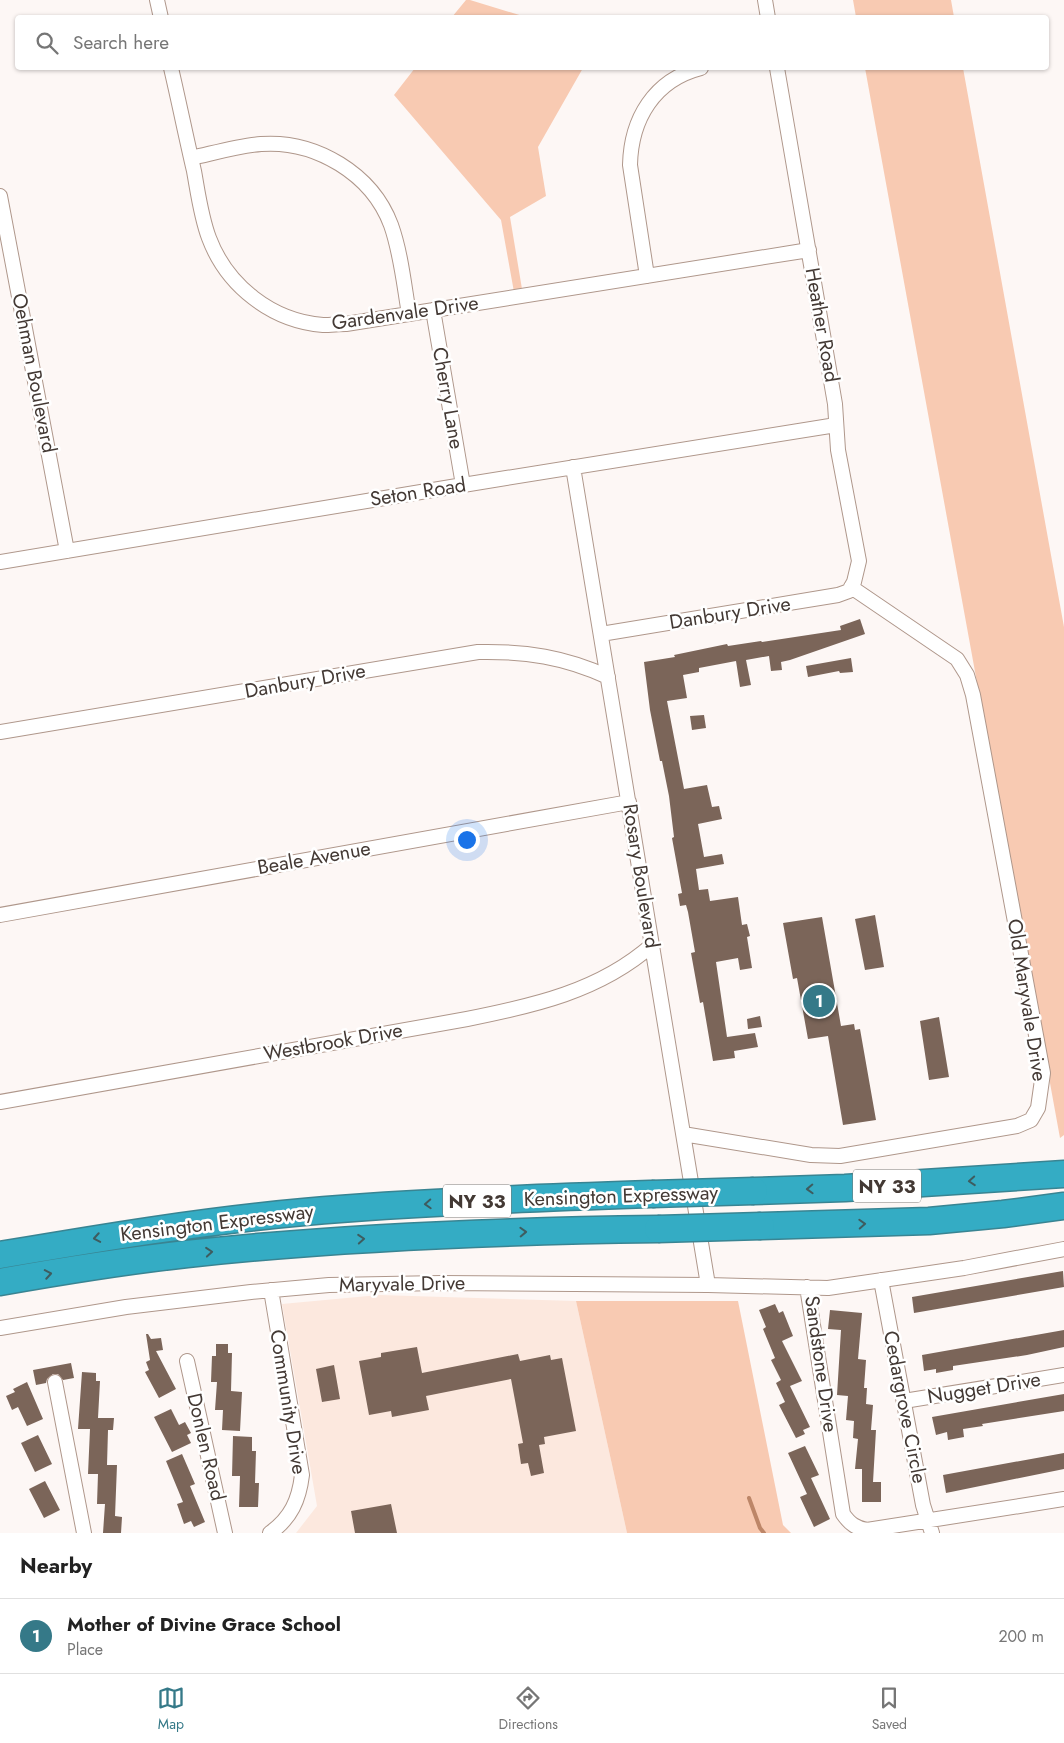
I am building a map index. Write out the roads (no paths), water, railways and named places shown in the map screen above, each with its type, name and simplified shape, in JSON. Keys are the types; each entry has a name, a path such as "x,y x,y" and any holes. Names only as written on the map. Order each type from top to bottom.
{"highway":[{"path":"1020,1177 1064,1162"},
{"name":"Kensington Expressway","path":"0,1255 125,1234 302,1212 503,1200 846,1188 1064,1174"},
{"name":"Kensington Expressway","path":"0,1282 148,1259 312,1242 466,1234 929,1221 1064,1206"},
{"path":"1003,1214 1064,1216"}],"street":[{"path":"157,0 160,15"},
{"path":"765,0 768,15"},
{"name":"Gardenvale Drive","path":"171,70 205,225 216,254 229,275 260,304 280,314 302,321 324,325 346,324 809,250"},
{"path":"648,276 630,166 635,130 643,112 663,86 677,77 696,70"},
{"name":"Heather Road","path":"777,70 835,404 838,450 859,561 853,584"},
{"path":"191,158 244,146 284,144 323,155 346,168 369,189 382,207 390,223 396,240 409,314"},
{"name":"Oehman Boulevard","path":"0,196 67,551"},
{"name":"Cherry Lane","path":"433,310 463,485"},
{"name":"Seton Road","path":"0,562 836,425"},
{"name":"Rosary Boulevard","path":"573,467 708,1285"},
{"name":"Danbury Drive","path":"601,634 838,595 849,591 853,584"},
{"name":"Old Maryvale Drive","path":"683,1134 811,1155 840,1156 1017,1126 1031,1120 1038,1108 1043,1074 975,705 967,675 956,659 853,584"},
{"name":"Danbury Drive","path":"0,732 478,652 536,655 564,660 608,676"},
{"name":"Beale Avenue","path":"0,915 629,802"},
{"name":"Westbrook Drive","path":"0,1102 526,1007 555,999 592,984 630,963 652,945"},
{"name":"Sandstone Drive","path":"1064,1249 964,1268 828,1288 807,1287 844,1514 852,1524 859,1529 867,1530 930,1526 1064,1498"},
{"name":"Cedargrove Circle","path":"881,1280 923,1505 930,1526"},
{"name":"Maryvale Drive","path":"0,1328 126,1307 329,1285 442,1283 807,1287"},
{"name":"Community Drive","path":"270,1290 302,1475 296,1505 288,1517 270,1533"},
{"name":"Donlen Road","path":"186,1360 225,1533"},
{"name":"Nugget Drive","path":"904,1401 1064,1375"},
{"path":"55,1382 84,1533"}],"waterway":[{"path":"749,1498 760,1528 764,1533"}],"place":[{"name":"Mother of Divine Grace School","path":"819,1001"}]}
